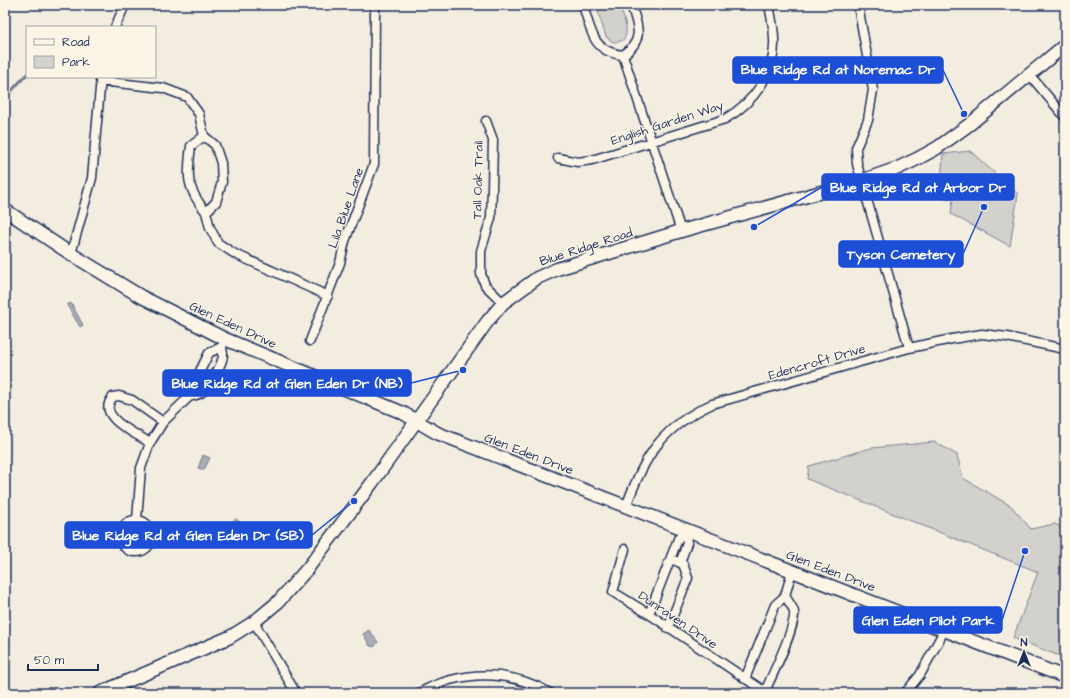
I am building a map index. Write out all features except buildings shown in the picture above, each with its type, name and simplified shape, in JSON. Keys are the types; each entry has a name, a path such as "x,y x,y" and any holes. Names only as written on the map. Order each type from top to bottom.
{"main road":[{"name":"Blue Ridge Road","path":"100,693 230,637 254,622 297,583 416,422 487,322 503,303 537,278 557,269 681,231 861,180 898,168 937,148 970,124 1065,45"},
{"name":"Glen Eden Drive","path":"5,210 71,254 140,296 223,343 403,413 437,433 945,629 1065,677"}],"street":[{"path":"115,26 125,5"},
{"name":"Lila Blue Lane","path":"310,341 340,263 345,241 374,164 375,5"},
{"path":"583,5 595,41 607,52 623,55 632,49 638,35 638,28 631,5"},
{"name":"English Garden Way","path":"558,158 578,162 592,160 725,119 739,111 749,101 768,73 773,56 774,39 769,5"},
{"path":"858,5 873,90 868,120 856,148 856,164 909,348"},
{"path":"623,55 681,231"},
{"path":"1029,74 1065,117"},
{"path":"71,254 92,178 101,79 163,88 187,97 199,114 204,136 215,145 221,163 222,182 216,202 206,212"},
{"name":"Tall Oak Trail","path":"486,121 493,140 492,189 491,218 482,251 481,274 485,285 503,303"},
{"path":"204,136 191,146 187,173 194,198 206,212 210,228 218,244 235,254 328,296"},
{"name":"Edencroft Drive","path":"626,507 640,470 656,445 673,428 694,413 712,404 909,348 982,334 1006,337 1065,349"},
{"path":"189,397 194,383 209,353 223,343"},
{"path":"137,520 141,468 150,443 163,422 189,397 203,392 221,365 224,356 223,343"},
{"path":"150,443 112,418 108,410 109,401 113,397 125,397 163,422"},
{"path":"137,520 147,524 152,534 150,544 146,548 137,552 127,550 123,546 120,536 120,531 127,523 137,520"},
{"path":"649,614 678,539 686,530"},
{"path":"680,563 687,543 686,530"},
{"name":"Dunraven Drive","path":"625,549 613,592 649,614 766,692"},
{"path":"668,628 688,578 683,564 671,560"},
{"path":"745,679 775,604 785,596 792,571"},
{"path":"766,692 794,615 793,609 785,596"},
{"path":"254,622 296,693"},
{"path":"905,693 920,676 945,629"},
{"path":"419,693 440,682 456,678 492,675 521,680 550,693"}],"green space":[{"path":"596,5 619,5 626,28 624,39 613,42 606,37"},
{"path":"970,151 1018,194 1010,246 951,214 953,199 940,198 943,154"},
{"path":"935,442 957,455 963,478 1011,506 1031,529 1054,524 1065,528 1065,658 1013,638 1038,572 807,479 809,466 871,448"}],"shaded area":[{"path":"71,303 83,325 80,327 67,305"},
{"path":"203,455 210,458 204,470 198,468"},
{"path":"236,519 240,522 237,528 228,533 224,532 225,526"},
{"path":"369,630 378,642 374,647 370,646 363,634"}],"waterway":[{"path":"5,98 26,75"}],"place":[{"name":"Blue Ridge Rd at Noremac Dr","path":"964,114"},
{"name":"Tyson Cemetery","path":"984,207"},
{"name":"Blue Ridge Rd at Arbor Dr","path":"754,227"},
{"name":"Blue Ridge Rd at Glen Eden Dr (NB)","path":"463,370"},
{"name":"Blue Ridge Rd at Glen Eden Dr (SB)","path":"354,501"},
{"name":"Glen Eden Pilot Park","path":"1025,551"}]}
